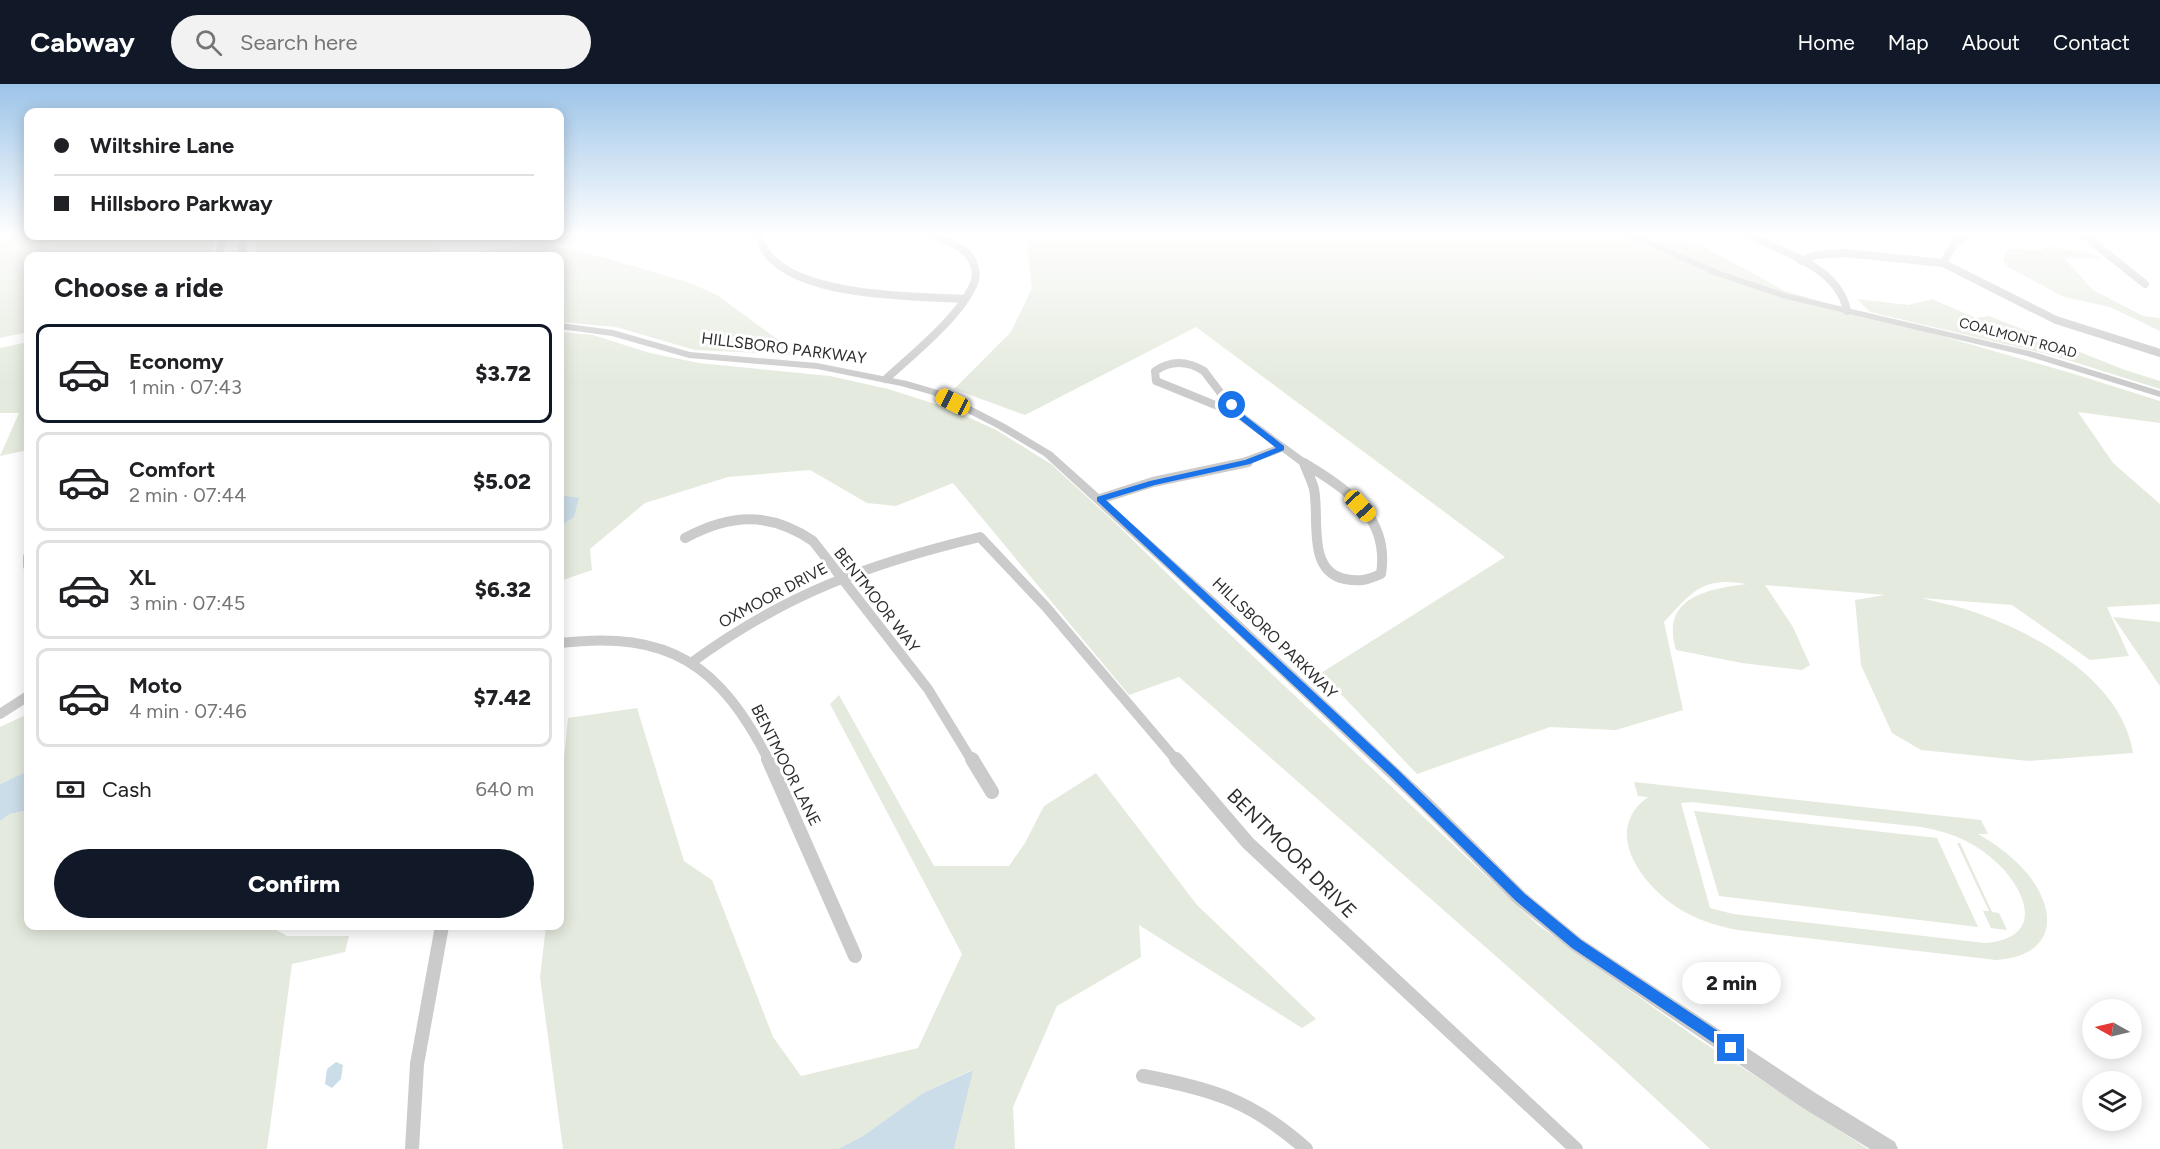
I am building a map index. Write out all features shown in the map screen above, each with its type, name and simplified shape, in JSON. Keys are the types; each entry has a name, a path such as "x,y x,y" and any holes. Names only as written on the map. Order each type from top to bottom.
{"street":[{"path":"827,285 843,289 964,299"},
{"path":"886,379 964,299 973,285"},
{"name":"COALMONT ROAD","path":"1749,285 1847,311 2030,354 2160,394"},
{"path":"1835,285 1847,301 1847,311"},
{"path":"1989,285 2047,316 2160,352"},
{"name":"HILLSBORO PARKWAY","path":"564,327 613,333 688,355 817,366 886,379 937,393 1001,426 1048,454 1100,499 1393,772 1520,898 1568,938 1810,1101 1888,1149"},
{"path":"1235,413 1156,381 1155,371 1173,363 1197,366 1210,378 1235,412 1281,448 1304,463 1347,496 1370,517 1381,537 1383,556 1381,574 1362,582 1348,581 1337,577 1322,562 1316,534 1314,489 1304,463"},
{"path":"1100,499 1153,482 1247,462 1281,448"},
{"name":"BENTMOOR WAY","path":"685,538 710,525 746,519 779,523 800,531 813,541 928,689 992,792"},
{"name":"OXMOOR DRIVE","path":"691,663 724,636 839,576 925,549 980,537"},
{"name":"BENTMOOR DRIVE","path":"980,537 1046,607 1248,843 1576,1149"},
{"name":"BENTMOOR LANE","path":"564,643 615,640 661,650 702,668 736,703 763,750 839,914 855,956"},
{"path":"0,714 24,699"},
{"path":"412,1149 412,1114 417,1060 441,930"},
{"path":"1143,1076 1216,1091 1256,1109 1286,1130 1306,1149"}],"shaded area":[{"path":"0,285 24,285 24,333 0,338"},
{"path":"564,285 694,285 717,295 799,355 695,350 616,327 564,322"},
{"path":"1032,285 1773,285 1785,291 2071,373 2160,401 2160,423 2078,412 2113,463 2160,504 2160,604 2107,607 2129,656 2090,660 2012,605 1922,598 1996,620 2047,646 2072,662 2112,703 2125,727 2133,753 2029,761 1921,750 1892,733 1861,665 1855,600 1885,595 1765,585 1793,627 1810,665 1802,670 1742,663 1676,650 1673,632 1675,618 1681,607 1703,593 1747,584 1719,582 1699,589 1682,602 1664,622 1683,710 1616,730 1550,727 1417,774 1321,673 1505,557 1196,327 1025,415 954,389 1011,332"},
{"path":"2041,285 2088,285 2093,290 2143,316 2160,318 2160,331 2110,307 2064,297"},
{"path":"1857,299 1908,305 1932,299 1976,318 1989,316 2125,370 2160,381 2160,389 2055,356 1870,312"},
{"path":"564,332 593,335 650,353 699,363 830,376 888,389 948,408 996,430 1051,464 1538,925 1695,1037 1868,1149 1710,1149 1617,1063 1179,677 1129,695 953,483 896,506 867,503 810,470 728,477 645,503 590,549 592,570 564,580"},
{"path":"24,343 24,451 0,456 19,413 0,413 0,348"},
{"path":"2113,617 2160,622 2160,686"},
{"path":"839,695 934,866 1009,866 1025,843 1044,806 1096,773 1197,905 1316,1019 1302,1028 1139,925 1141,957 1057,1006 1013,1107 1015,1149 954,1149 972,1070 923,1093 863,1136 838,1149 563,1149 540,977 546,930 564,930 564,760 568,718 637,708 684,861 712,880 773,1037 801,1076 918,1048 962,954 830,704"},
{"path":"24,716 24,773 0,784 0,727"},
{"path":"1634,782 1981,820 1988,834 1978,834 1998,846 2016,861 2037,887 2044,902 2047,917 2046,930 2040,941 2030,950 2016,957 1996,960 1722,927 1678,908 1664,898 1640,872 1627,841 1628,825 1634,811 1648,797 1638,796","holes":["1691,802 1940,831 1966,841 1982,850 2002,867 2020,894 2024,908 2024,920 2018,931 2005,939 1985,943 1733,914 1710,908 1681,803"]},
{"path":"24,811 24,930 276,930 287,936 349,936 345,952 292,964 267,1149 0,1149 0,821 10,814"},
{"path":"1694,811 1937,838 1978,927 1719,896"},
{"path":"1957,843 1960,843 1992,912 1999,913 2007,930 1991,928 1983,911 1989,911"}],"water":[{"path":"564,496 579,498 574,517 564,523"},
{"path":"24,773 24,811 10,814 0,821 0,784"},
{"path":"336,1062 343,1065 341,1079 332,1088 325,1084 327,1069"},
{"path":"973,1070 954,1149 838,1149 863,1136 923,1093"}],"route":[{"path":"1232,405 1235,412 1281,448 1247,462 1215,471 1153,482 1100,499 1393,772 1520,898 1576,944 1731,1048"}]}
